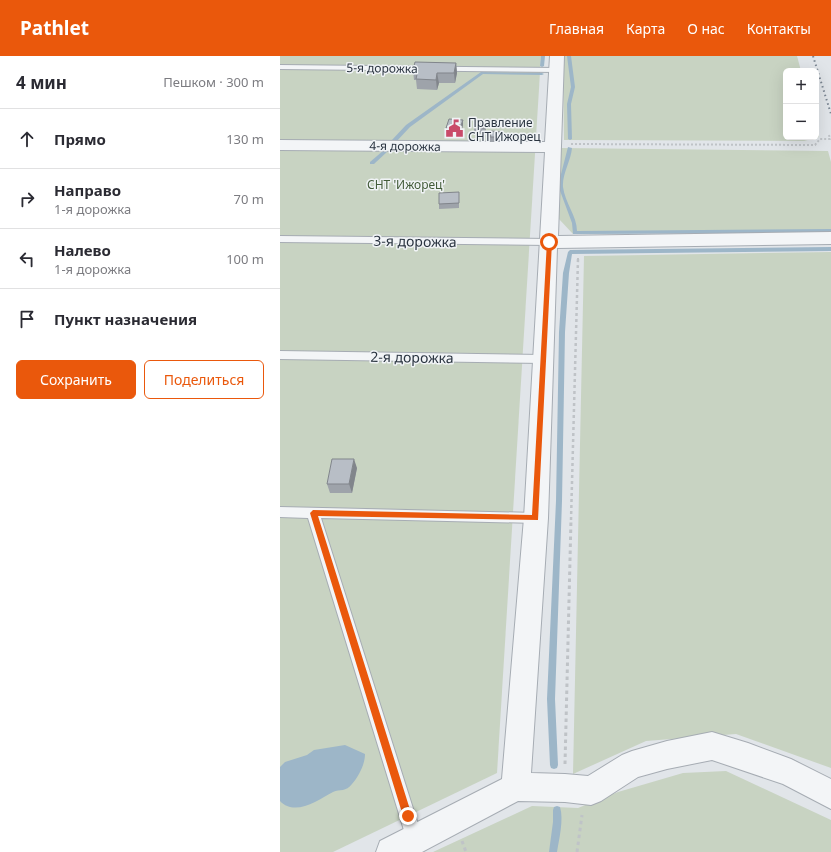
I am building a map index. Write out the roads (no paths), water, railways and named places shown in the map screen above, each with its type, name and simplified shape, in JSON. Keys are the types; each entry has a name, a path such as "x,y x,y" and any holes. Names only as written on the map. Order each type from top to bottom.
{"street":[{"path":"516,787 536,518 549,242 561,146 557,63"},
{"name":"4-я дорожка","path":"280,145 561,146"},
{"path":"549,242 831,238"},
{"path":"391,852 516,787 592,792 632,765 667,755 712,746 748,757 791,773 831,796"}],"lane":[{"name":"5-я дорожка","path":"280,67 557,63"},
{"name":"3-я дорожка","path":"280,239 549,242"},
{"name":"2-я дорожка","path":"280,355 543,359"},
{"path":"280,512 536,518"},
{"path":"313,513 415,840"}],"water":[{"path":"345,745 365,754 361,770 350,787 333,792 306,806 286,806 280,801 280,767 285,762 307,755 314,750"}],"waterway":[{"path":"542,66 543,56"},
{"path":"569,56 573,87 569,104 570,139"},
{"path":"393,142 408,126 482,73 542,74"},
{"path":"570,148 570,153 562,178 561,188 574,223 575,233 831,231"},
{"path":"372,163 386,151"},
{"path":"554,765 551,699 559,501 562,332 566,273 570,252 831,249"},
{"path":"553,852 557,810"}],"railway":[{"path":"813,56 831,114"}],"place":[{"name":"Правление СНТ Ижорец","path":"455,129"}],"park label":[{"name":"СНТ 'Ижорец'","path":"406,184"}]}
